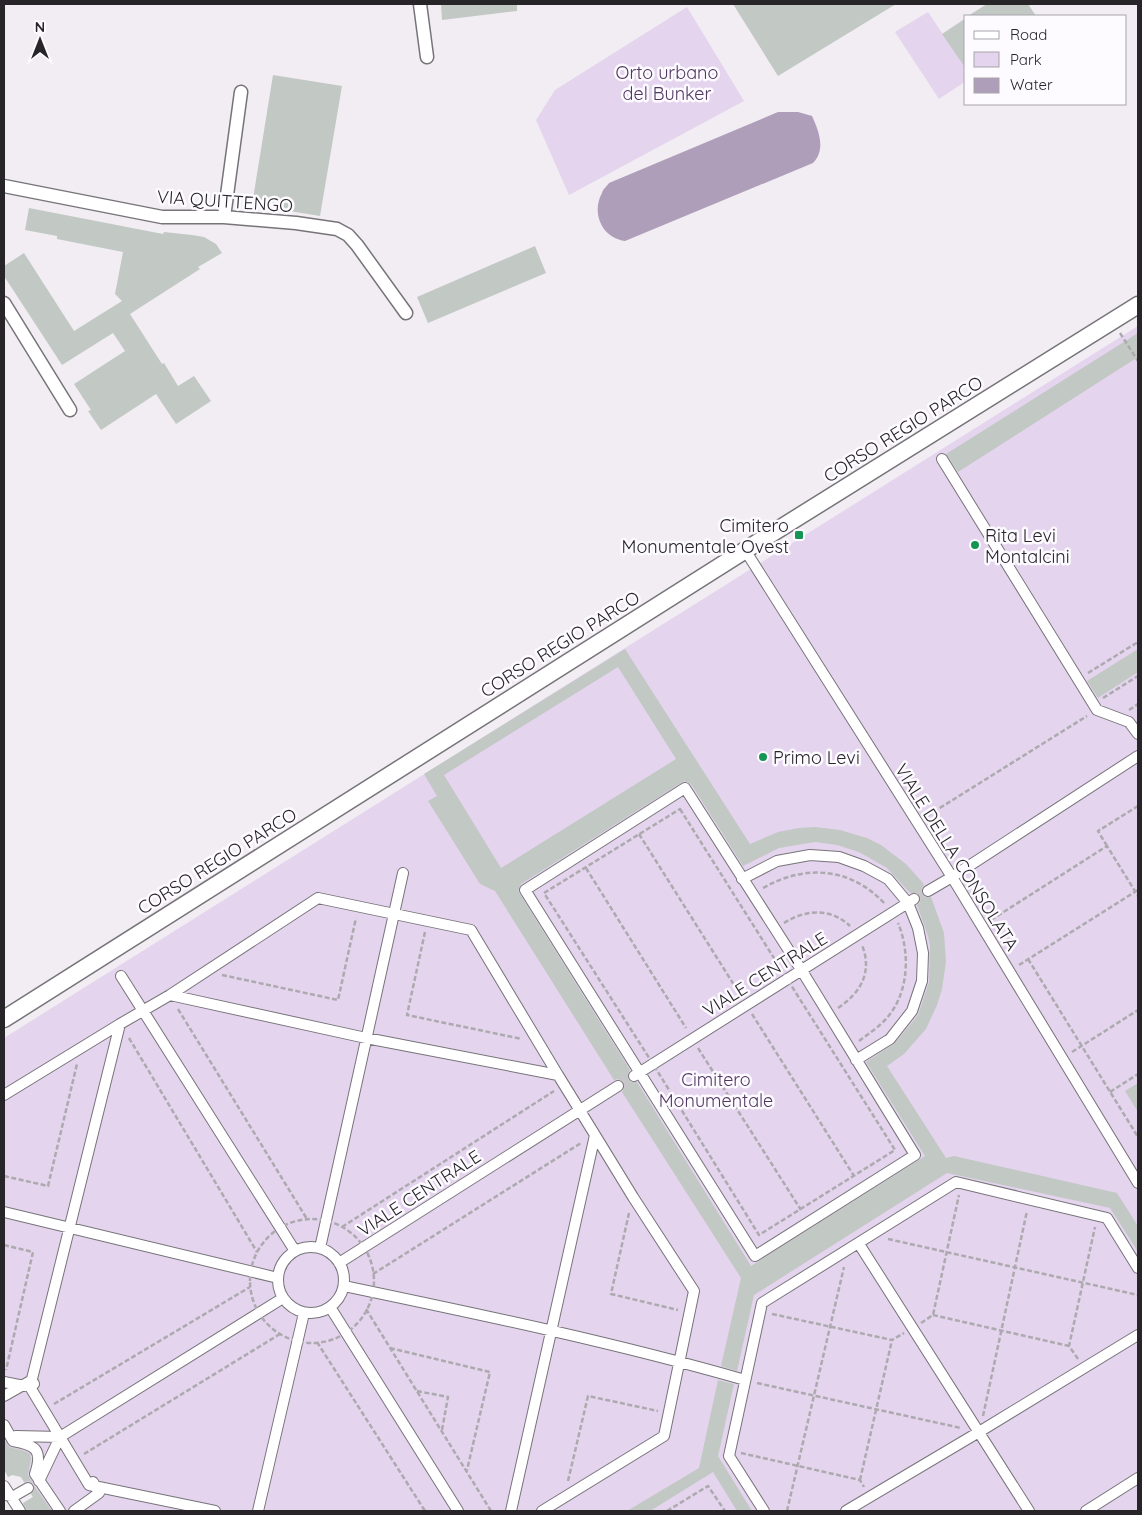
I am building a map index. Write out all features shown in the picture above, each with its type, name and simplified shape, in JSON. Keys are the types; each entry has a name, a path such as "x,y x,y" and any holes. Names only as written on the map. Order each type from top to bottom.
{"street":[{"path":"420,4 427,57"},
{"path":"224,217 241,92"},
{"name":"VIA QUITTENGO","path":"4,186 162,217 224,217 296,223 338,229 348,235 357,245 406,313"},
{"path":"4,303 70,410"},
{"name":"CORSO REGIO PARCO","path":"4,1019 745,550 1138,305"},
{"path":"942,459 1095,707 1129,722 1138,734"},
{"name":"VIALE DELLA CONSOLATA","path":"745,550 952,877 1138,1183"},
{"path":"928,890 952,877 1138,756"},
{"path":"685,788 802,971 915,1155 755,1256 637,1074 525,890 685,788"},
{"path":"742,879 777,861 810,855 839,857 864,866 888,880 911,901 924,953 922,981 912,1011 890,1039 856,1060"},
{"path":"320,1248 403,874"},
{"path":"4,1095 170,995 318,898 471,930 633,1197 694,1291 664,1436 542,1511"},
{"name":"VIALE CENTRALE","path":"637,1074 911,901"},
{"path":"121,976 295,1251"},
{"path":"170,995 561,1080"},
{"path":"4,1396 27,1384 120,1024"},
{"name":"VIALE CENTRALE","path":"339,1263 618,1086"},
{"path":"511,1511 595,1135"},
{"path":"764,1511 729,1456 762,1304 956,1182 1107,1218 1138,1268"},
{"path":"4,1212 278,1278"},
{"path":"859,1244 1029,1511"},
{"path":"304,1248 320,1248 332,1255 339,1263 343,1272 344,1286 337,1300 321,1312 304,1313 290,1306 278,1288 280,1267 286,1258 295,1251 304,1248"},
{"path":"344,1286 551,1330 678,1361 746,1380"},
{"path":"10,1436 62,1436 283,1298"},
{"path":"330,1307 458,1511"},
{"path":"258,1511 304,1313"},
{"path":"846,1511 1138,1335"},
{"path":"4,1380 27,1384 48,1408 62,1436 78,1457 92,1485"},
{"path":"27,1384 92,1485 214,1511"},
{"path":"4,1423 13,1441 30,1444 36,1451 38,1464 35,1474 60,1511"},
{"path":"40,1482 62,1436"},
{"path":"1086,1511 1138,1478"},
{"path":"79,1510 92,1485"},
{"path":"4,1486 7,1496 20,1511"},
{"path":"7,1496 28,1488"}],"path":[{"path":"1112,322 1138,361"},
{"path":"1078,679 1138,642"},
{"path":"917,822 1095,707 1138,676"},
{"path":"1138,806 1098,831 1137,891 1138,896"},
{"path":"982,926 1107,846"},
{"path":"1009,971 1137,891"},
{"path":"206,971 338,1000 359,906"},
{"path":"427,920 407,1015 538,1043"},
{"path":"1028,959 1138,1136"},
{"path":"170,995 307,1219"},
{"path":"1062,1058 1138,1010"},
{"path":"120,1024 257,1252"},
{"path":"4,1176 48,1186 81,1048"},
{"path":"1110,1092 1138,1074"},
{"path":"342,1227 561,1080"},
{"path":"373,1274 595,1135"},
{"path":"633,1197 611,1294 689,1312"},
{"path":"746,1380 979,1432 1030,1199"},
{"path":"1084,1368 1070,1346 1097,1216"},
{"path":"307,1219 326,1221 342,1227 358,1239 364,1247 373,1274 372,1292 366,1310 346,1332 327,1340 316,1342 298,1341 281,1334 265,1321 259,1313 250,1287 251,1271 257,1252 263,1242 280,1228 307,1219"},
{"path":"872,1235 1138,1295"},
{"path":"4,1245 33,1252 4,1380"},
{"path":"787,1511 848,1251"},
{"path":"48,1408 250,1287"},
{"path":"366,1310 491,1511"},
{"path":"933,1316 1070,1346"},
{"path":"78,1457 281,1334"},
{"path":"869,1497 860,1480 892,1340"},
{"path":"316,1342 425,1511"},
{"path":"390,1348 490,1372 466,1471"},
{"path":"417,1391 448,1397 442,1431"},
{"path":"565,1497 588,1396 668,1414"},
{"path":"730,1451 860,1480"},
{"path":"667,1511 708,1486 725,1511"}],"green space":[{"name":"Orto urbano del Bunker","path":"687,7 744,101 569,195 536,120 555,90"},
{"path":"928,12 964,66 964,82 939,99 895,32"},
{"name":"Cimitero Monumentale","path":"1138,326 1138,1511 23,1511 19,1506 33,1497 21,1477 14,1474 8,1477 4,1469 4,1038"}],"water":[{"path":"778,112 798,112 812,116 820,140 819,152 813,163 625,241 617,239 605,230 598,216 598,209 599,201 609,183"}],"building":[{"path":"441,4 517,4 517,11 442,20"},
{"path":"733,4 896,4 778,76"},
{"path":"987,4 1028,4 1035,15 970,15"},
{"path":"964,19 964,66 942,34"},
{"path":"273,75 342,86 320,216 252,205"},
{"path":"29,208 163,234 164,232 204,237 216,244 222,253 198,267 200,269 130,314 178,386 194,376 211,401 176,424 156,394 101,430 88,411 91,410 74,384 125,351 113,333 62,365 4,276 4,266 24,253 74,331 122,301 115,294 123,252 57,239 57,236 25,230"},
{"path":"535,246 546,273 428,323 417,297"},
{"path":"1138,333 1138,357 958,472 946,454"},
{"path":"625,649 750,844 778,832 799,828 815,827 840,830 867,838 881,845 906,864 923,883 922,894 925,897 931,897 944,933 946,962 942,989 926,1029 904,1054 887,1066 946,1158 954,1156 1117,1193 1138,1226 1138,1252 1110,1208 947,1173 754,1295 737,1371 721,1366 741,1278 622,1092 625,1086 623,1082 618,1079 614,1080 495,891 480,884 428,801 437,796 424,774","holes":["618,667 676,759 501,868 444,775","684,781 691,784 743,866 779,848 815,842 837,845 859,852 887,868 910,893 917,893 920,896 920,902 917,905 930,946 929,982 918,1015 895,1043 866,1062 925,1156 751,1266 637,1082 631,1082 628,1079 630,1070 518,891 521,884"]},
{"path":"1138,649 1138,672 1098,698 1087,681"},
{"path":"1138,1083 1138,1112 1125,1091"},
{"path":"718,1380 734,1384 718,1456 752,1511 737,1511 713,1472 650,1511 627,1511 699,1468"},
{"path":"4,1439 9,1447 30,1454 28,1475 33,1483 29,1481 24,1482 21,1477 12,1475 8,1477 4,1469"},
{"path":"34,1486 52,1511 27,1511 23,1503 33,1497 31,1494 34,1491"}],"tunnel":[{"path":"914,899 928,891"},
{"path":"618,1086 634,1076"}],"place":[{"name":"Cimitero Monumentale Ovest","path":"799,535"},
{"name":"Rita Levi Montalcini","path":"975,545"},
{"name":"Primo Levi","path":"763,757"}]}
